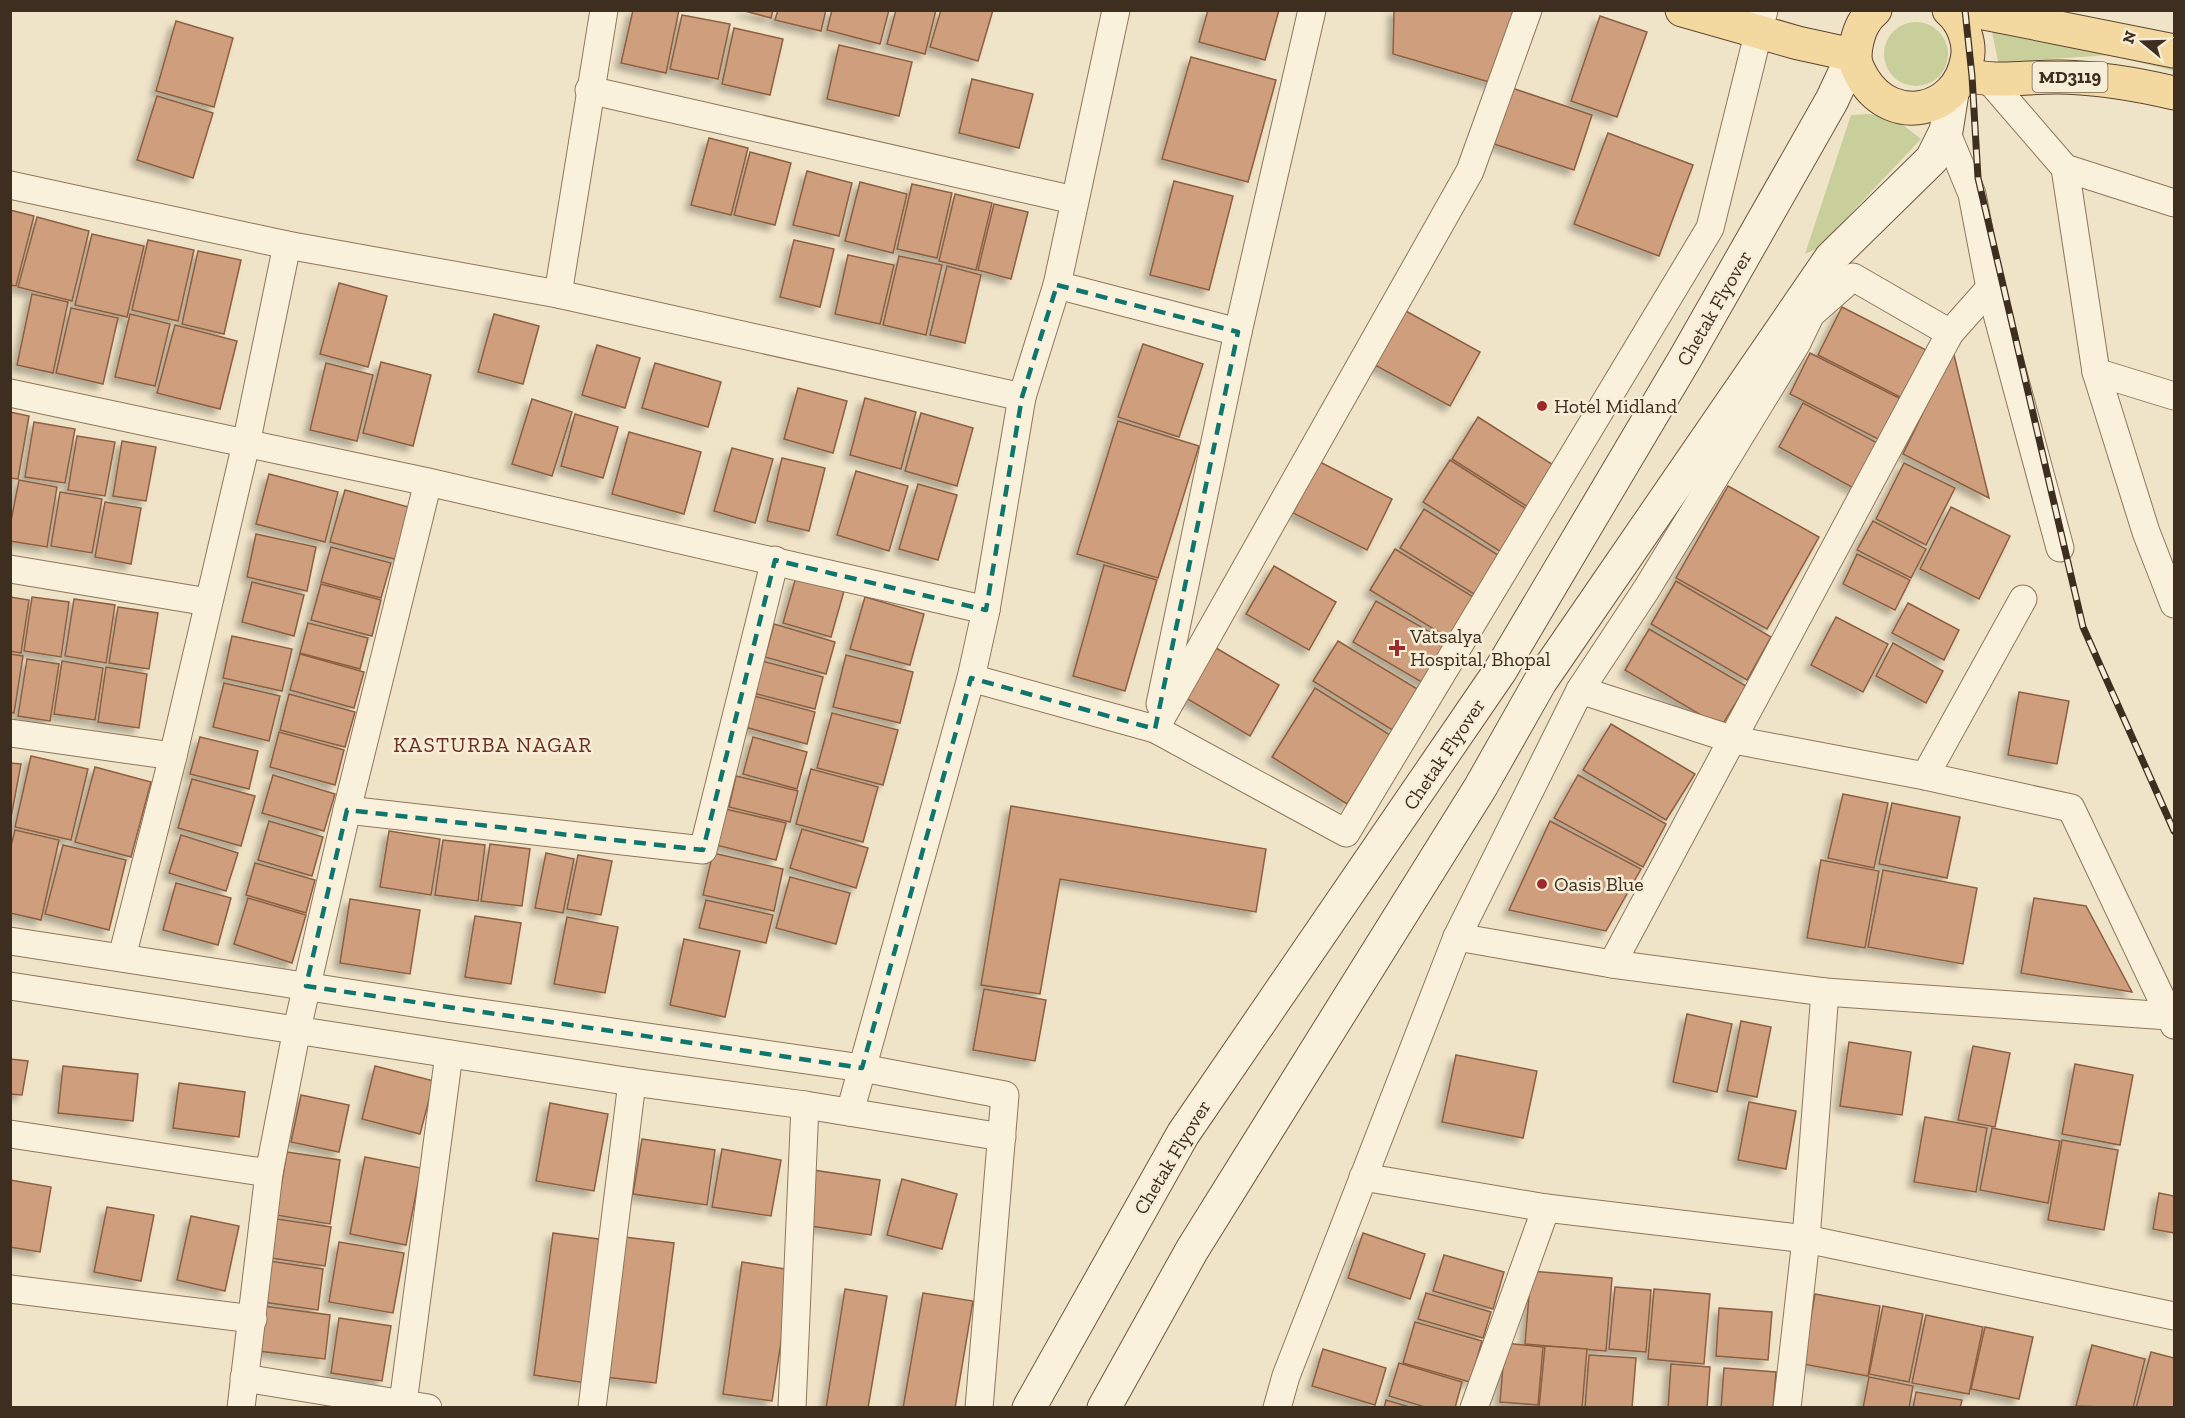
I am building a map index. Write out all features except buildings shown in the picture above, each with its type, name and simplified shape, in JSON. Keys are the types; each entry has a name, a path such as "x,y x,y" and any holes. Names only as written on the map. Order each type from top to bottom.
{"main road":[{"path":"1682,10 1762,21 1798,43 1853,55"},
{"path":"1871,11 1861,26 1853,55 1857,69 1872,93 1890,105 1912,109 1933,105 1968,82"},
{"path":"1104,1407 1192,1250 1480,788 1540,682 1831,258 1932,159 1968,82 1969,53 1958,11"},
{"name":"MD3119","path":"1958,11 2175,51"},
{"name":"Chetak Flyover","path":"1029,1407 1183,1134 1500,671 1692,347 1832,100 1853,55"},
{"name":"MD3119","path":"1968,82 2061,77 2120,81 2175,93"}],"street":[{"path":"558,294 604,10"},
{"path":"850,1112 971,678 986,610 1022,396 1057,285 1116,10"},
{"path":"1155,729 1238,333 1312,10"},
{"path":"1155,729 1470,171 1528,10"},
{"path":"971,678 1155,729 1346,833 1710,228 1762,21"},
{"path":"1968,82 2065,168 2175,203"},
{"path":"590,90 1074,200"},
{"path":"1946,131 1972,194 1990,288 2060,548"},
{"path":"2065,168 2096,372 2146,532 2175,604"},
{"path":"10,185 287,245 558,294 1022,396"},
{"path":"122,957 173,756 246,444 287,245"},
{"path":"1277,1407 1286,1376 1457,937 1580,690 1652,580 1797,343 1811,315 1853,277 1950,333"},
{"path":"1057,285 1238,333"},
{"path":"1612,964 1950,333 1990,288"},
{"path":"2096,372 2175,396"},
{"path":"10,393 428,482 986,610"},
{"path":"241,1407 269,1173 297,1029 347,810 428,482"},
{"path":"2146,532 2175,541"},
{"path":"347,810 703,850 775,560"},
{"path":"10,569 208,602"},
{"path":"1925,776 2023,599"},
{"path":"1580,690 1734,740 1925,776 2071,808 2172,1021"},
{"path":"10,733 173,756"},
{"path":"1457,937 1612,964 1825,992 2172,1021"},
{"path":"10,941 862,1068 1005,1095 979,1407"},
{"path":"10,986 632,1082 805,1105 1002,1137"},
{"path":"1787,1407 1806,1239 1825,992"},
{"path":"244,1378 416,1405 449,1054"},
{"path":"592,1407 632,1082"},
{"path":"792,1407 805,1105"},
{"path":"10,1134 269,1173"},
{"path":"1363,1177 1546,1208 1806,1239 2175,1316"},
{"path":"1474,1407 1546,1208"},
{"path":"10,1289 253,1318"}],"highlighted area":[{"path":"1057,285 1238,332 1155,729 971,678 862,1068 306,986 347,810 703,850 775,560 986,610 1022,397"}],"green space":[{"path":"1998,13 2174,55 2174,71 2110,55 2036,60 2000,71 1992,32"},
{"path":"1910,22 1922,22 1939,31 1946,42 1948,54 1946,66 1939,77 1922,86 1910,86 1898,81 1889,72 1884,60 1884,48 1889,36 1898,27"},
{"path":"1869,114 1894,118 1921,139 1818,248 1805,254 1851,115"}],"railway":[{"path":"1965,10 1972,76 1978,178 2083,627 2174,831"}],"place":[{"name":"Hotel Midland","path":"1542,406"},
{"name":"Vatsalya Hospital, Bhopal","path":"1397,648"},
{"name":"Oasis Blue","path":"1542,884"}],"district":[{"name":"KASTURBA NAGAR","path":"493,744"}]}
